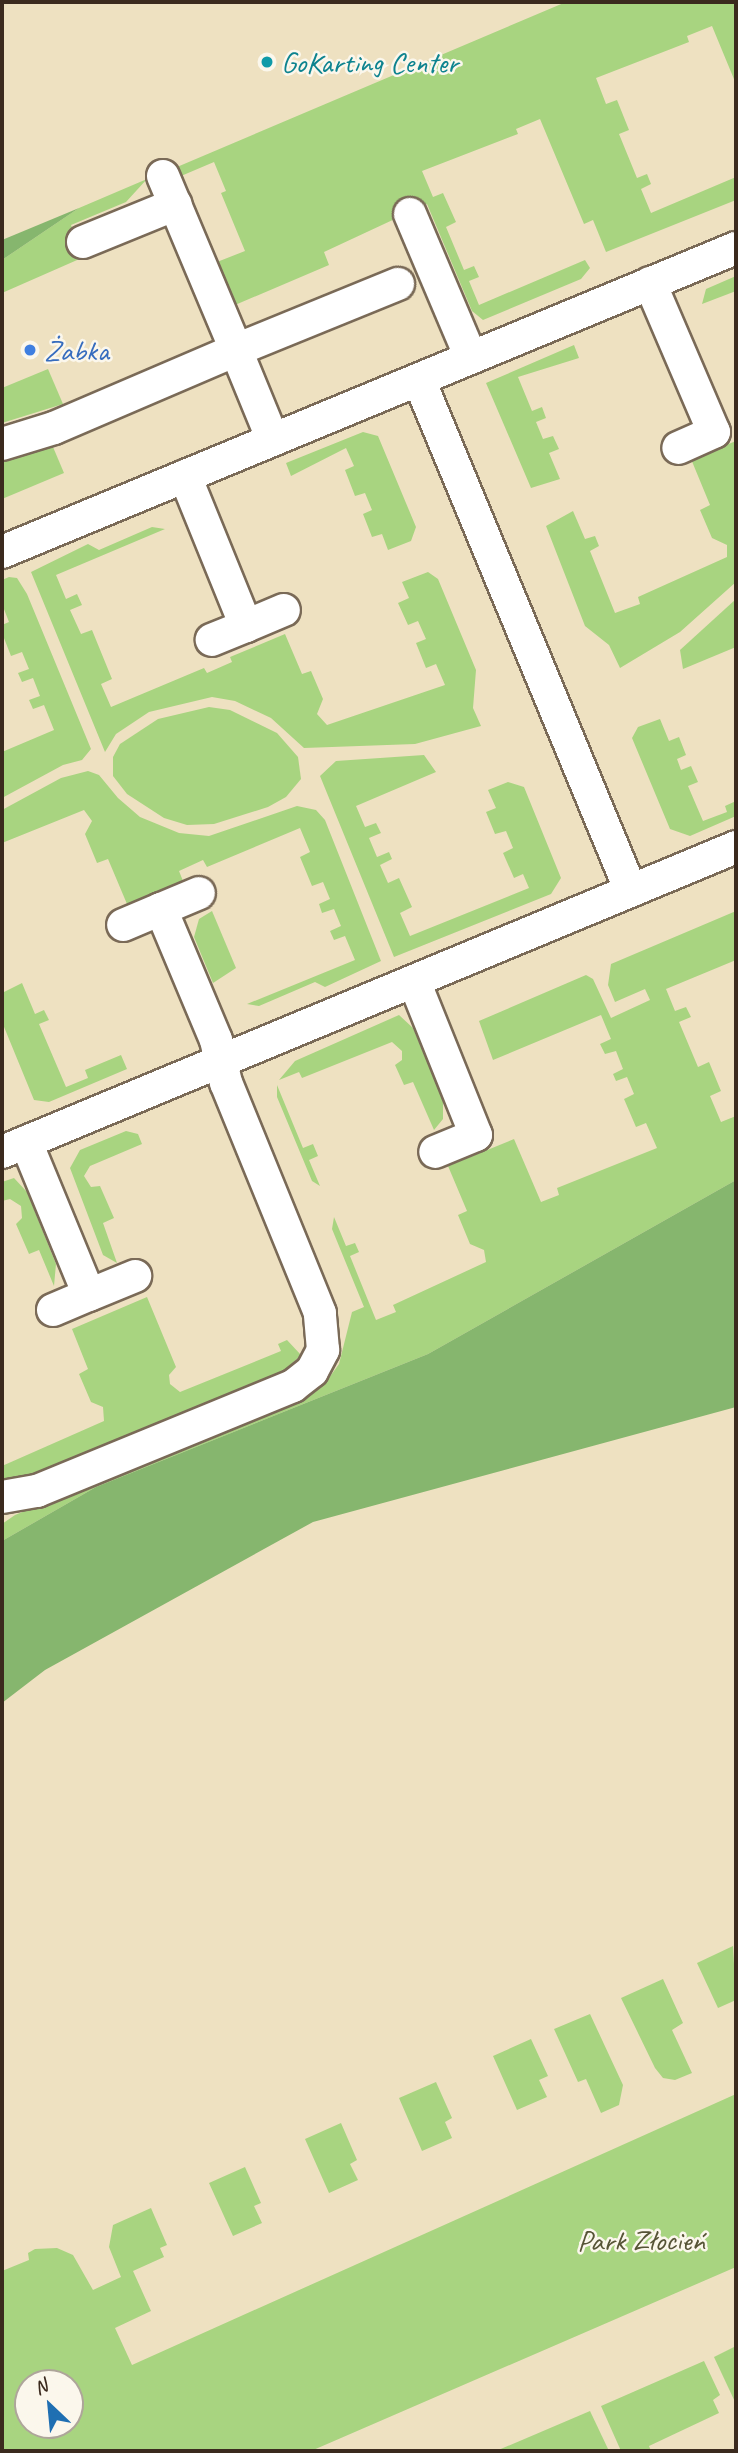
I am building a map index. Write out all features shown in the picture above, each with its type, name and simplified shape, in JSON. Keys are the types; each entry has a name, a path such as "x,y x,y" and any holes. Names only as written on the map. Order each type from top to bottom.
{"street":[{"path":"83,242 169,190 272,440"},
{"path":"410,214 471,358"},
{"path":"2,552 736,247"},
{"path":"650,283 725,428 678,448"},
{"path":"2,444 54,428 398,284"},
{"path":"419,380 631,891"},
{"path":"185,476 246,626"},
{"path":"212,640 284,610"},
{"path":"89,1295 14,1147 736,847"},
{"path":"124,925 199,893"},
{"path":"2,1497 37,1491 293,1386 320,1360 320,1313 226,1083 221,1061 162,909"},
{"path":"414,981 476,1135 435,1152"},
{"path":"53,1310 135,1276"}],"green space":[{"path":"566,2 736,2 736,84 712,26 687,36 689,42 596,78 606,104 617,100 629,130 619,134 637,178 647,174 651,184 641,189 651,213 736,177 736,200 606,252 593,220 584,224 540,119 516,129 518,134 422,171 433,197 443,193 456,222 446,227 464,270 474,266 479,277 469,281 479,305 585,260 590,268 581,279 483,320 472,311 427,204 324,252 329,265 235,305 217,262 245,251 221,193 226,191 214,162 181,176 177,167"},
{"path":"147,179 126,202 71,225 84,257 2,293 2,260 79,208"},
{"path":"79,208 2,260 2,240"},
{"path":"736,276 736,291 702,304 706,289"},
{"path":"574,345 579,358 518,377 532,411 542,407 546,418 536,422 543,439 553,436 559,449 549,453 560,479 531,488 486,383"},
{"path":"48,369 63,404 2,423 2,388"},
{"path":"363,432 378,436 416,527 411,541 388,550 382,534 372,537 363,514 372,510 365,493 355,496 345,470 354,466 346,448 291,476 286,463"},
{"path":"736,441 736,582 680,632 620,668 609,645 585,626 546,526 573,511 585,539 595,536 599,546 590,551 615,613 640,604 638,597 727,557 727,545 712,538 700,510 710,505 691,459"},
{"path":"53,447 64,473 2,499 2,462"},
{"path":"152,527 165,529 56,575 66,599 77,594 82,605 70,610 81,634 92,630 112,679 101,684 111,707 204,668 207,673 232,662 230,657 285,634 302,674 311,671 323,699 317,714 327,725 445,685 436,664 426,668 416,643 426,639 418,621 408,625 398,603 409,598 402,582 428,572 438,579 476,670 473,708 481,726 415,744 304,748 271,718 235,701 212,697 149,712 116,734 105,752 31,572 88,544 99,550"},
{"path":"17,578 27,594 91,749 82,760 63,765 2,798 2,752 54,730 44,705 33,709 29,700 40,696 33,678 22,682 18,673 29,669 22,652 11,656 2,633 2,625 9,622 2,604 2,580"},
{"path":"736,599 736,647 683,669 680,650"},
{"path":"209,707 230,710 277,733 298,757 301,779 286,797 268,807 214,824 187,825 164,818 127,794 113,776 113,757 120,744 158,719"},
{"path":"660,719 669,741 679,737 686,755 677,759 681,770 691,766 698,782 688,786 703,821 727,812 725,806 736,801 736,816 690,836 670,829 632,738 638,727"},
{"path":"424,755 436,772 356,806 365,827 376,823 381,833 369,838 377,857 389,852 392,859 380,865 388,883 399,878 412,907 400,913 410,936 529,888 523,874 514,878 503,853 513,848 506,831 495,834 486,812 496,808 488,790 508,782 524,787 561,878 551,894 394,957 320,776 336,761"},
{"path":"88,771 99,775 118,798 140,817 179,833 209,836 297,806 316,810 325,820 381,961 325,987 315,982 259,1006 247,1004 355,960 345,936 334,940 330,931 341,926 334,909 322,913 319,904 330,899 323,882 312,886 300,857 310,852 300,828 207,867 203,860 179,871 183,881 127,904 108,859 97,863 85,834 92,821 84,810 2,843 2,810 61,778"},
{"path":"212,911 236,968 213,983 194,937 199,919"},
{"path":"736,911 736,960 666,989 675,1011 686,1007 691,1017 679,1022 698,1067 709,1062 721,1091 710,1096 721,1122 736,1116 736,1180 428,1354 96,1487 2,1541 2,1524 15,1515 305,1396 326,1382 339,1364 352,1312 364,1307 332,1229 334,1217 346,1246 355,1243 359,1252 350,1256 376,1320 396,1312 393,1305 486,1262 484,1250 470,1244 458,1215 467,1211 448,1166 514,1139 541,1202 559,1195 557,1188 657,1148 646,1123 636,1127 624,1099 634,1094 627,1077 616,1081 613,1074 623,1069 616,1051 605,1054 600,1044 611,1039 601,1015 493,1060 479,1021 586,975 593,979 611,1018 650,1000 645,989 615,1002 608,985 611,964"},
{"path":"22,983 35,1014 44,1010 49,1020 39,1024 66,1087 88,1078 85,1070 121,1055 127,1069 49,1102 34,1100 2,1022 2,993"},
{"path":"399,1015 413,1028 443,1099 443,1119 434,1130 413,1082 404,1085 395,1065 402,1060 402,1051 392,1042 302,1078 299,1072 279,1080 295,1061"},
{"path":"277,1085 303,1148 313,1144 318,1156 309,1160 320,1186 312,1181 277,1097"},
{"path":"126,1131 138,1134 142,1144 90,1166 84,1176 91,1187 100,1186 114,1218 103,1223 117,1263 103,1255 70,1168 80,1150"},
{"path":"14,1178 27,1192 56,1264 54,1286 39,1250 29,1254 16,1224 22,1218 21,1206 10,1199 2,1201 2,1182"},
{"path":"736,1180 736,1407 313,1522 45,1670 2,1703 2,1541 96,1487 428,1354"},
{"path":"147,1297 176,1367 169,1375 170,1384 180,1392 281,1351 278,1344 287,1340 301,1355 284,1371 29,1478 2,1481 2,1466 104,1421 103,1407 91,1402 79,1374 88,1369 72,1329"},
{"path":"733,1946 736,2000 718,2008 697,1963"},
{"path":"663,1979 683,2023 672,2030 692,2073 675,2080 663,2078 655,2068 621,1998"},
{"path":"590,2014 623,2085 619,2105 601,2113 586,2079 578,2082 554,2029"},
{"path":"531,2039 548,2076 539,2080 547,2097 517,2110 493,2056"},
{"path":"436,2082 452,2118 445,2122 452,2138 422,2151 399,2098"},
{"name":"Park Złocień","path":"736,2094 736,2267 311,2451 2,2451 2,2271 29,2260 28,2253 35,2249 57,2248 73,2255 93,2290 121,2277 109,2247 113,2225 151,2208 167,2245 160,2248 164,2257 133,2271 151,2311 115,2328 132,2365"},
{"path":"341,2123 357,2160 350,2164 358,2180 329,2193 305,2139"},
{"path":"245,2167 261,2203 254,2206 262,2223 233,2236 209,2183"},
{"path":"736,2346 736,2404 714,2357"},
{"path":"704,2361 720,2395 713,2400 719,2413 649,2446 651,2451 621,2451 601,2406"},
{"path":"590,2411 609,2451 496,2451"}],"place":[{"name":"GoKarting Center","path":"267,62"},
{"name":"Żabka","path":"30,350"}]}
